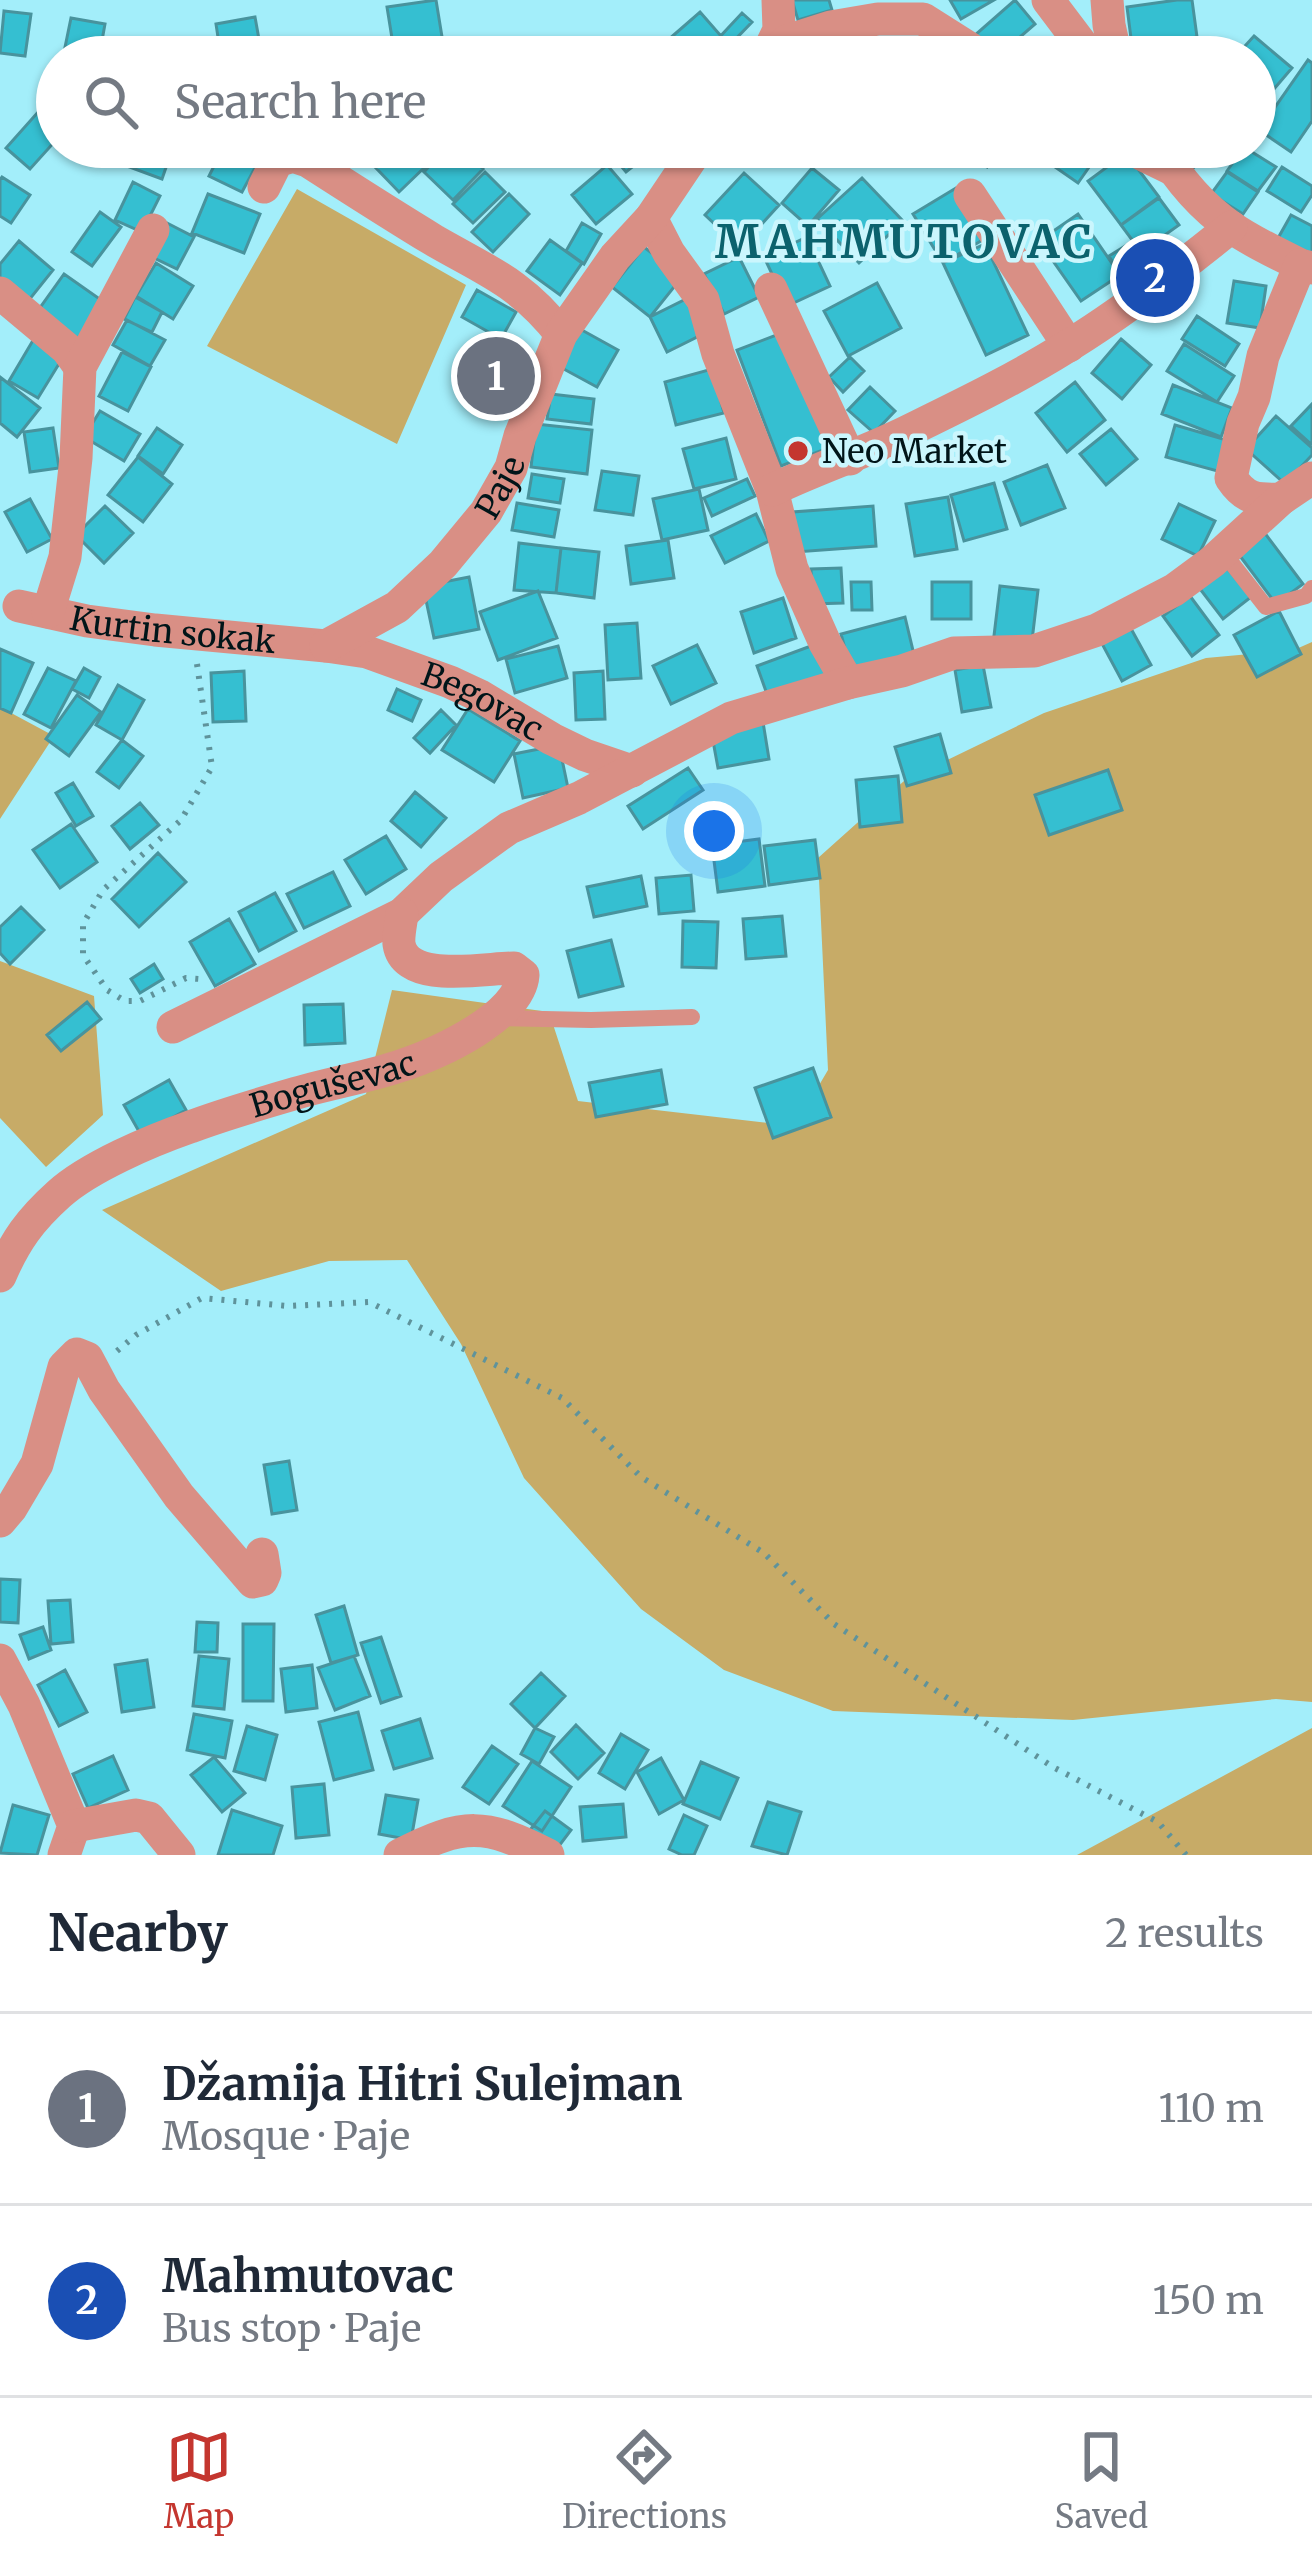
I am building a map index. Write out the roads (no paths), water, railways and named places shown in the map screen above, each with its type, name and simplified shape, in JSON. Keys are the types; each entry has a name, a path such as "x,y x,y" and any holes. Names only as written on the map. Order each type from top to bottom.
{"street":[{"path":"777,36 778,0"},
{"path":"1048,0 1075,36"},
{"path":"1107,0 1111,36"},
{"path":"803,36 878,19 923,19 950,36"},
{"path":"264,187 274,168"},
{"path":"319,168 511,282 541,308 561,334"},
{"name":"Paje","path":"326,646 397,607 443,564 486,512 511,468 561,334 685,168"},
{"path":"1174,168 1231,227 1306,267 1263,356 1231,478 1240,492 1259,500 1281,499"},
{"path":"970,195 1069,346"},
{"path":"651,218 703,300 718,354 772,490 793,569 848,683"},
{"path":"772,490 850,459 1069,346 1231,227"},
{"path":"0,292 67,349 80,367 153,230"},
{"path":"772,289 850,459"},
{"name":"Kurtin sokak","path":"80,367 65,557 33,609 155,630 326,646"},
{"path":"173,1027 402,914 441,877 509,828 580,798 730,718 954,652 1034,651 1097,630 1174,590 1312,478"},
{"name":"Begovac","path":"326,646 367,652 414,667 480,696 586,755 632,771"},
{"path":"402,914 399,948 409,962 445,972 514,968 523,975 515,998 494,1018"},
{"name":"Boguševac","path":"0,1276 17,1238 61,1192 118,1158 258,1104 404,1065 494,1018"},
{"path":"0,1521 37,1464 64,1367 77,1354 87,1358 179,1496 253,1582 262,1580 265,1573 262,1554"},
{"path":"0,1660 24,1705 69,1840 136,1815 149,1818 179,1855"},
{"path":"400,1855 450,1832 488,1829 548,1855"}],"lane":[{"path":"1223,553 1266,607 1306,596 1312,588"},
{"path":"494,1018 692,1017"}],"place":[{"name":"Mahmutovac","path":"1155,278"},
{"name":"Džamija Hitri Sulejman","path":"496,376"},
{"name":"Neo Market","path":"798,451"}],"district":[{"name":"MAHMUTOVAC","path":"905,242"}]}
